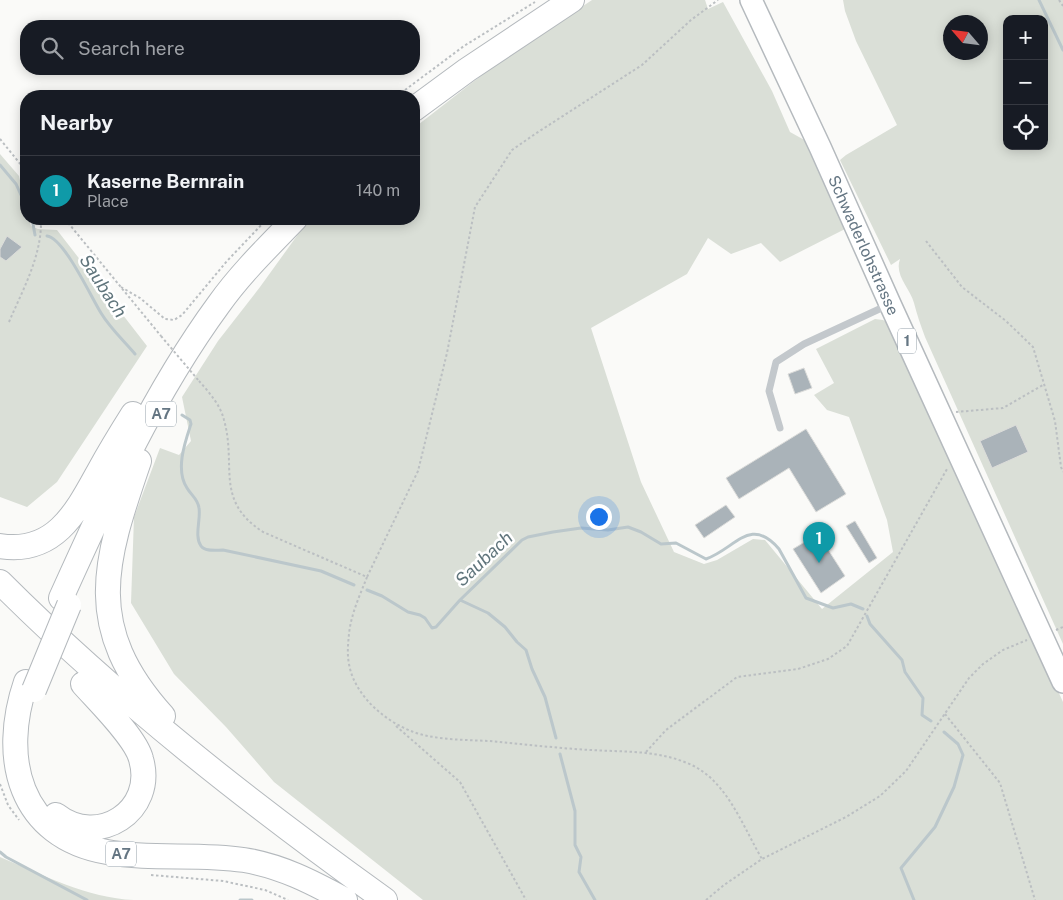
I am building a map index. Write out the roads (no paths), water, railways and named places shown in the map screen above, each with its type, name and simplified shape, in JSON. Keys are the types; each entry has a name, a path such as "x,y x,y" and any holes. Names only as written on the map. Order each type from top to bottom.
{"highway":[{"path":"420,105 467,70 572,0"},
{"name":"A7","path":"273,228 186,352 139,432 92,528 65,601 30,686 18,704 14,749 20,781 30,804 54,830 77,842 107,852 226,858 261,863 306,879 345,900"},
{"name":"A7","path":"65,601 145,443 179,381 273,228"},
{"name":"A7","path":"0,546 21,547 37,543 52,535 66,523 82,501 137,408 220,302"},
{"name":"A7","path":"145,443 121,512 112,548 107,583 108,610 123,660 140,689 168,722 228,783"},
{"name":"A7","path":"0,582 63,643 150,720 228,783 385,900"},
{"name":"A7","path":"0,605 83,684 188,771 296,855 358,900"},
{"name":"A7","path":"30,686 24,741 25,758 31,783 43,803 61,819 78,827 92,828 111,824 129,812 142,791 144,773 139,752 132,741 83,684"}],"main road":[{"name":"Schwaderlohstrasse","path":"751,0 820,147 1063,682"}],"lane":[{"path":"780,428 769,391 776,362 804,344 890,304"}],"waterway":[{"path":"1039,0 1063,50"},
{"name":"Saubach","path":"0,165 16,184 20,193"},
{"name":"Saubach","path":"33,225 35,235"},
{"name":"Saubach","path":"47,236 54,239 69,257 105,319 135,354"},
{"name":"Saubach","path":"182,415 190,420 191,424 182,456 183,481 198,505 198,537 203,548 223,550 321,571 354,585"},
{"name":"Saubach","path":"460,600 522,540 528,537 581,528 608,530 628,527 641,532 661,544 676,543 706,559 742,538 759,535 769,539 779,549 806,598 833,608 851,604 863,609"},
{"name":"Saubach","path":"367,590 382,596 408,612 420,615 425,618 432,628 436,627 460,600 488,613 505,627 526,650 532,669 545,697 556,738"},
{"path":"867,616 870,624 902,660 905,672 923,698 922,715 931,721"},
{"path":"914,900 901,868 935,827 954,787 963,755 958,744 944,732"},
{"path":"560,754 575,811 575,845 581,857 579,872 595,900"},
{"path":"0,852 87,900"},
{"path":"240,900 252,900"}],"place":[{"name":"Kaserne Bernrain","path":"819,563"}]}
